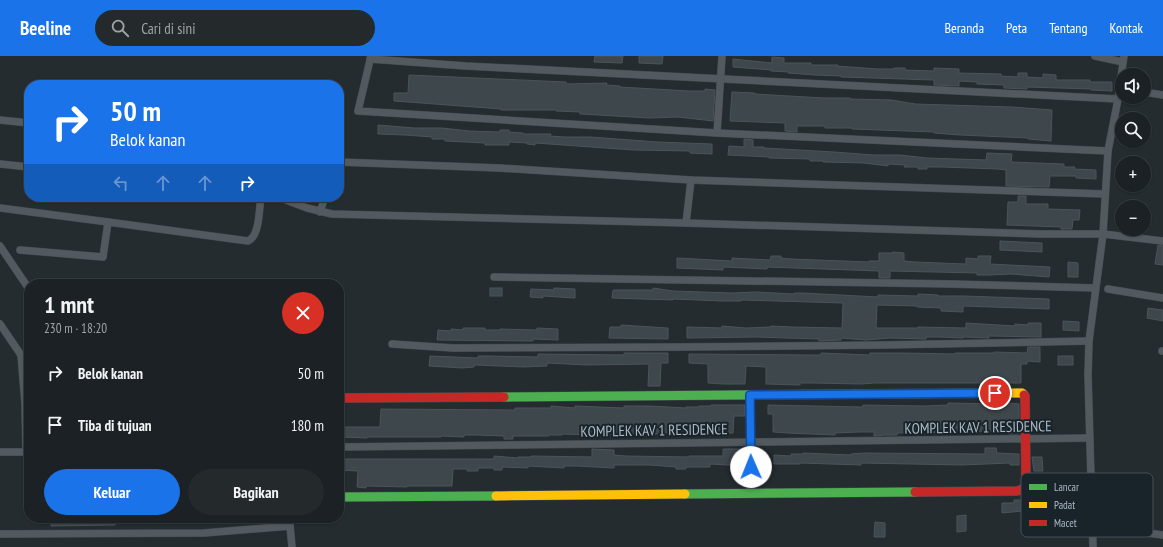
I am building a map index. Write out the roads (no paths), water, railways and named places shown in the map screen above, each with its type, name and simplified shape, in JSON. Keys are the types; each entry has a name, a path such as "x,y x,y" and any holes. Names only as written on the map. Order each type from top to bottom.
{"street":[{"path":"717,133 722,56"},
{"path":"1095,56 1124,59"},
{"path":"1108,151 717,133 358,111 370,58 466,66 1115,100"},
{"path":"1151,93 1163,95"},
{"path":"1091,473 1088,375 1089,341 1103,234 1108,151 1117,104"},
{"path":"0,120 24,122"},
{"path":"344,162 499,168 691,180 1105,194"},
{"path":"0,164 24,166"},
{"path":"686,223 691,180"},
{"path":"0,208 248,241 253,238 257,231 260,202"},
{"path":"292,202 320,212 332,214 1041,234 1103,234 1163,241"},
{"path":"320,212 323,202"},
{"path":"20,250 103,257 108,222"},
{"path":"0,246 24,282"},
{"path":"494,277 952,284 1095,288"},
{"path":"1108,289 1163,298"},
{"path":"0,324 24,355"},
{"path":"392,344 453,348 883,346 1089,341"},
{"path":"344,398 1022,393 1025,396 1026,473"},
{"path":"750,395 751,493"},
{"name":"KOMPLEK KAV 1 RESIDENCE","path":"344,447 1025,440 1089,438"},
{"path":"0,452 24,452"},
{"path":"344,497 1021,490"},
{"path":"289,523 292,547"},
{"path":"0,534 204,533 290,526"},
{"path":"1153,535 1163,536"}]}
